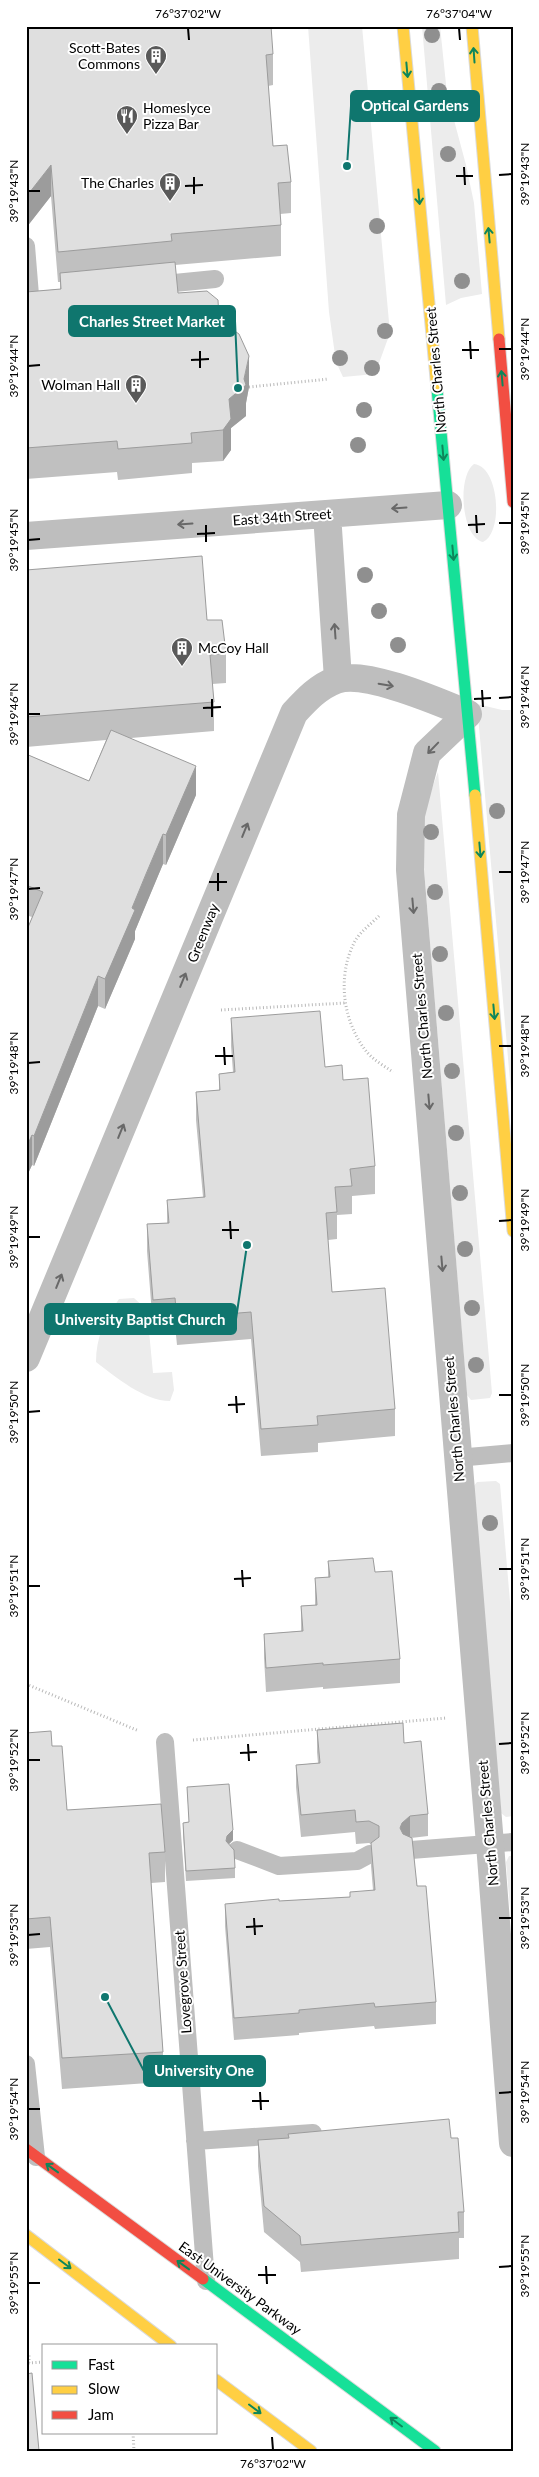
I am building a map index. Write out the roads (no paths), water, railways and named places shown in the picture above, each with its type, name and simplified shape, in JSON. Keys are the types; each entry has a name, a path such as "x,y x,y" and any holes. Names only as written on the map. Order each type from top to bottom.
{"main road":[{"name":"North Charles Street","path":"403,26 468,714 513,1231"},
{"path":"472,26 510,422 513,502"},
{"name":"East University Parkway","path":"31,2153 435,2451"},
{"path":"26,2234 168,2344"},
{"path":"218,2381 311,2451"}],"street":[{"name":"East 34th Street","path":"26,536 448,505"},
{"path":"327,514 338,679 361,680 406,688 468,714"},
{"name":"Greenway","path":"26,1358 294,713 316,690 338,679"},
{"name":"North Charles Street","path":"468,714 427,753 411,815 410,870 458,1458 502,1843 513,2144"}],"lane":[{"path":"26,246 28,295 49,294"},
{"path":"137,286 214,279"},
{"path":"458,1458 513,1454"},
{"name":"Lovegrove Street","path":"165,1742 206,2281"},
{"path":"411,1850 502,1843"},
{"path":"237,1850 279,1866 357,1861 370,1854"},
{"path":"26,2064 31,2153"},
{"path":"195,2141 330,2132"}],"place":[{"name":"Scott-Bates Commons","path":"156,75"},
{"name":"Homeslyce Pizza Bar","path":"127,135"},
{"name":"Optical Gardens","path":"347,166"},
{"name":"The Charles","path":"170,202"},
{"name":"Charles Street Market","path":"238,388"},
{"name":"Wolman Hall","path":"136,404"},
{"name":"McCoy Hall","path":"182,667"},
{"name":"University Baptist Church","path":"247,1245"},
{"name":"University One","path":"105,1997"}]}
